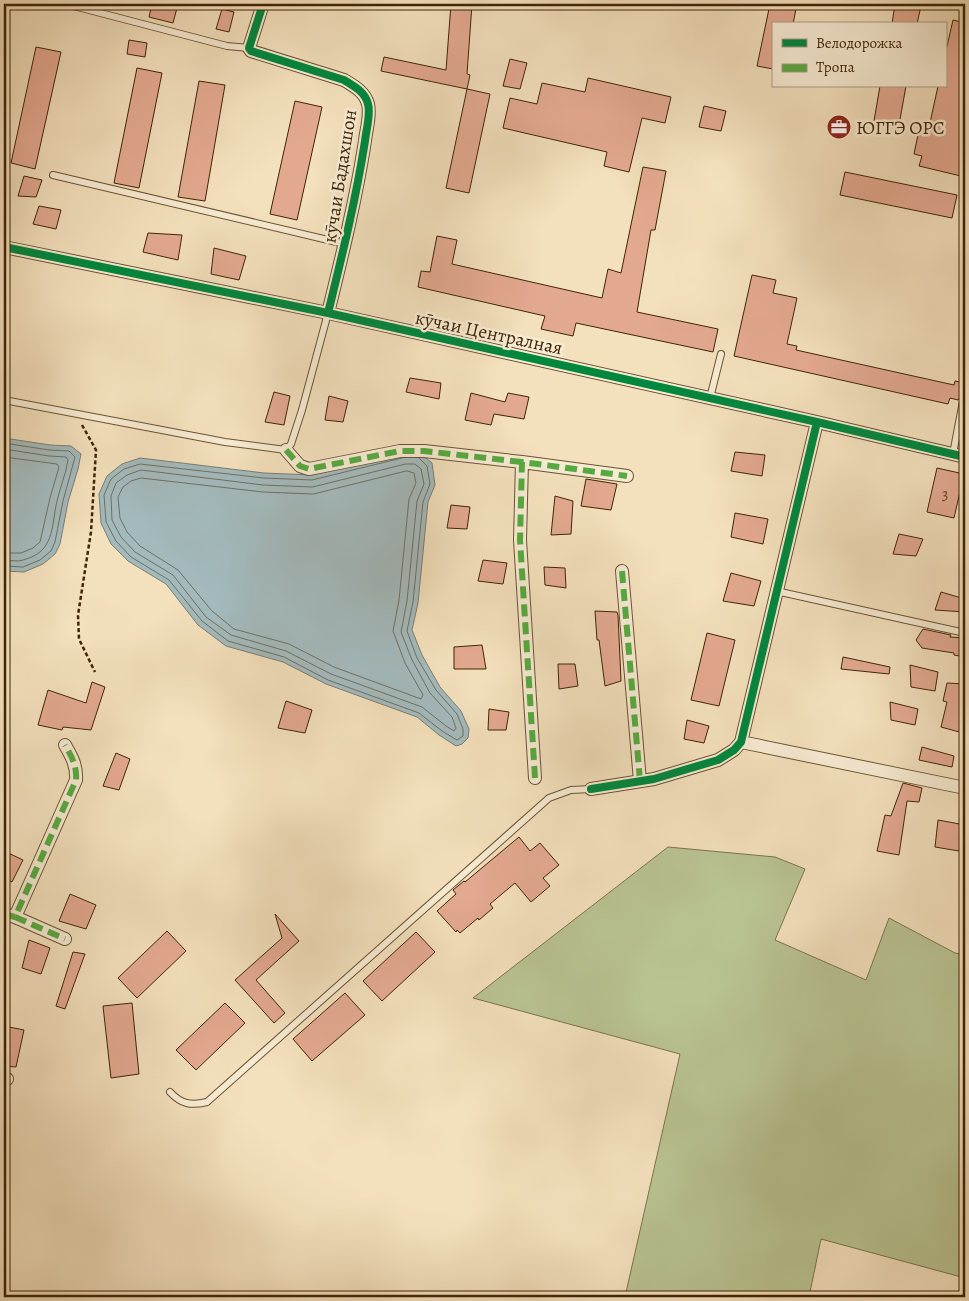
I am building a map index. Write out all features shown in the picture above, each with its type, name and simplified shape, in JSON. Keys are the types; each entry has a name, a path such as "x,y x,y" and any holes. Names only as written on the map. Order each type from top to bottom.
{"street":[{"path":"250,48 263,4"},
{"name":"кӯчаи Бадахшон","path":"250,48 252,52 344,80 356,87 363,94 368,104 369,116 362,156 345,244 328,313"},
{"name":"кӯчаи Централная","path":"4,247 328,313 817,422 959,456"},
{"path":"591,789 654,779 718,760 734,750 740,742 817,422"},
{"path":"286,450 300,466 309,469 400,451 424,451 627,476"},
{"path":"522,462 520,540 535,778"},
{"path":"622,571 640,781"},
{"path":"740,742 965,788"},
{"path":"65,745 74,760 77,771 76,780 9,916 65,939"}],"lane":[{"path":"66,4 228,46 250,48"},
{"path":"53,175 345,244"},
{"path":"4,400 225,442 286,450 291,444 302,410 328,313"},
{"path":"710,398 721,354"},
{"path":"959,456 963,401"},
{"path":"776,591 965,633"},
{"path":"170,1092 182,1103 199,1104 208,1102 548,798 571,790 591,789"}],"path":[{"path":"70,413 84,427 96,450 91,532 78,615 79,639 95,672"}],"green space":[{"path":"668,847 775,857 805,869 775,940 866,980 889,918 955,953 965,955 965,1278 821,1239 809,1297 625,1297 680,1054 473,998"}],"water":[{"path":"4,438 71,446 81,454 68,502 60,544 55,554 43,564 24,572 4,571"},
{"path":"404,453 420,453 432,463 435,485 428,502 418,603 412,630 422,655 440,687 461,711 469,729 468,738 462,744 456,746 417,717 326,684 283,662 226,646 198,625 166,584 128,561 111,544 101,523 99,494 107,476 122,464 140,458 264,473 313,475"}],"building":[{"path":"152,4 178,4 173,23 149,17"},
{"path":"451,4 472,4 467,74 470,75 467,89 381,71 384,57 446,70"},
{"path":"770,4 797,4 793,22 772,22 772,69 757,66"},
{"path":"895,4 921,6 917,22 892,22"},
{"path":"222,9 234,12 229,32 216,29"},
{"path":"953,20 965,23 965,177 919,166 922,156 914,154 919,130 928,132 938,88 946,88 946,51"},
{"path":"129,40 147,43 145,57 127,54"},
{"path":"36,47 61,52 35,169 11,163"},
{"path":"510,59 527,63 520,89 503,86"},
{"path":"137,68 162,73 139,188 114,183"},
{"path":"588,78 671,97 665,123 642,118 629,172 604,166 607,152 503,128 510,98 537,104 542,83 585,92"},
{"path":"199,81 225,85 205,201 178,197"},
{"path":"880,88 906,88 899,125 874,121"},
{"path":"467,89 490,94 469,193 446,188"},
{"path":"295,101 322,107 297,220 270,214"},
{"path":"704,106 726,111 721,131 699,127"},
{"path":"643,167 666,171 655,230 651,230 637,312 718,329 713,352 576,323 573,336 541,329 545,316 418,287 421,271 430,272 437,236 457,240 452,264 602,298 608,269 621,273"},
{"path":"845,172 957,195 952,218 840,195"},
{"path":"24,176 42,180 36,197 18,196"},
{"path":"39,206 61,210 56,229 33,224"},
{"path":"148,233 182,235 178,260 143,252"},
{"path":"214,248 246,256 239,280 211,274"},
{"path":"752,275 776,280 773,293 797,298 787,344 797,346 796,350 954,385 955,381 965,383 965,397 961,396 958,400 950,398 948,404 734,356"},
{"path":"410,378 441,383 439,399 406,392"},
{"path":"274,392 290,396 284,425 265,422"},
{"path":"471,393 505,402 508,393 529,397 524,419 494,414 491,425 465,420"},
{"path":"329,396 348,401 343,422 325,420"},
{"path":"735,452 765,455 762,476 731,471"},
{"path":"937,468 964,474 954,518 927,512"},
{"path":"586,479 617,484 611,510 581,506"},
{"path":"555,496 573,501 571,534 551,535"},
{"path":"451,505 470,507 467,529 447,528"},
{"path":"735,513 768,519 763,544 731,537"},
{"path":"899,534 923,539 916,556 893,554"},
{"path":"483,560 507,563 503,584 478,581"},
{"path":"544,567 565,568 566,588 545,585"},
{"path":"731,573 761,581 754,606 723,601"},
{"path":"941,592 965,599 965,612 935,610"},
{"path":"595,611 617,612 618,615 621,681 605,686 599,640 597,640"},
{"path":"923,629 951,635 950,637 965,638 965,657 954,655 954,653 922,648 916,640"},
{"path":"707,633 735,640 719,706 691,700"},
{"path":"482,645 486,669 454,669 454,647"},
{"path":"843,657 890,667 889,674 841,669"},
{"path":"558,664 575,664 578,686 559,689"},
{"path":"910,665 938,672 935,691 911,687"},
{"path":"92,682 105,687 91,730 63,727 62,730 38,725 48,690 86,703"},
{"path":"947,683 965,684 965,728 963,733 941,727 947,702 943,701"},
{"path":"286,701 312,710 305,733 278,728"},
{"path":"890,702 918,709 915,725 891,720"},
{"path":"489,709 509,712 506,730 488,730"},
{"path":"687,720 709,726 704,743 684,739"},
{"path":"922,747 954,756 952,767 919,760"},
{"path":"116,753 130,759 119,790 103,786"},
{"path":"903,783 922,788 919,802 907,801 899,855 877,851 885,815 891,816"},
{"path":"938,820 965,825 965,852 935,847"},
{"path":"519,837 530,851 540,843 559,865 543,878 550,886 531,902 515,883 490,904 493,908 479,920 478,918 460,933 457,930 456,932 437,911 456,894 453,890"},
{"path":"4,851 23,860 12,882 4,878"},
{"path":"70,894 96,905 86,929 59,921"},
{"path":"275,914 299,941 256,980 285,1013 274,1023 235,980 282,938"},
{"path":"167,931 186,951 137,998 118,978"},
{"path":"416,932 435,952 382,1001 363,981"},
{"path":"29,940 50,948 41,974 22,968"},
{"path":"73,952 85,954 65,1009 56,1006"},
{"path":"345,993 365,1015 312,1061 293,1039"},
{"path":"132,1003 139,1074 111,1078 103,1006"},
{"path":"225,1003 245,1023 196,1070 176,1050"},
{"path":"4,1026 24,1030 16,1067 4,1066"}],"marked path":[{"path":"286,450 300,466 309,469 400,451 424,451 522,462"},
{"path":"535,778 520,540 522,462 627,476"},
{"path":"622,571 640,781"},
{"path":"4,914 15,917 76,780 74,762 65,745"},
{"path":"15,917 65,939"}],"cycle path":[{"path":"263,4 249,48 251,51 344,80 362,93 368,104 368,122 357,184 328,313"},
{"path":"4,247 328,313 817,422 965,457"},
{"path":"591,789 654,779 718,760 734,750 741,742 817,422"}],"place":[{"name":"ЮГГЭ ОРС","path":"839,127"}]}
